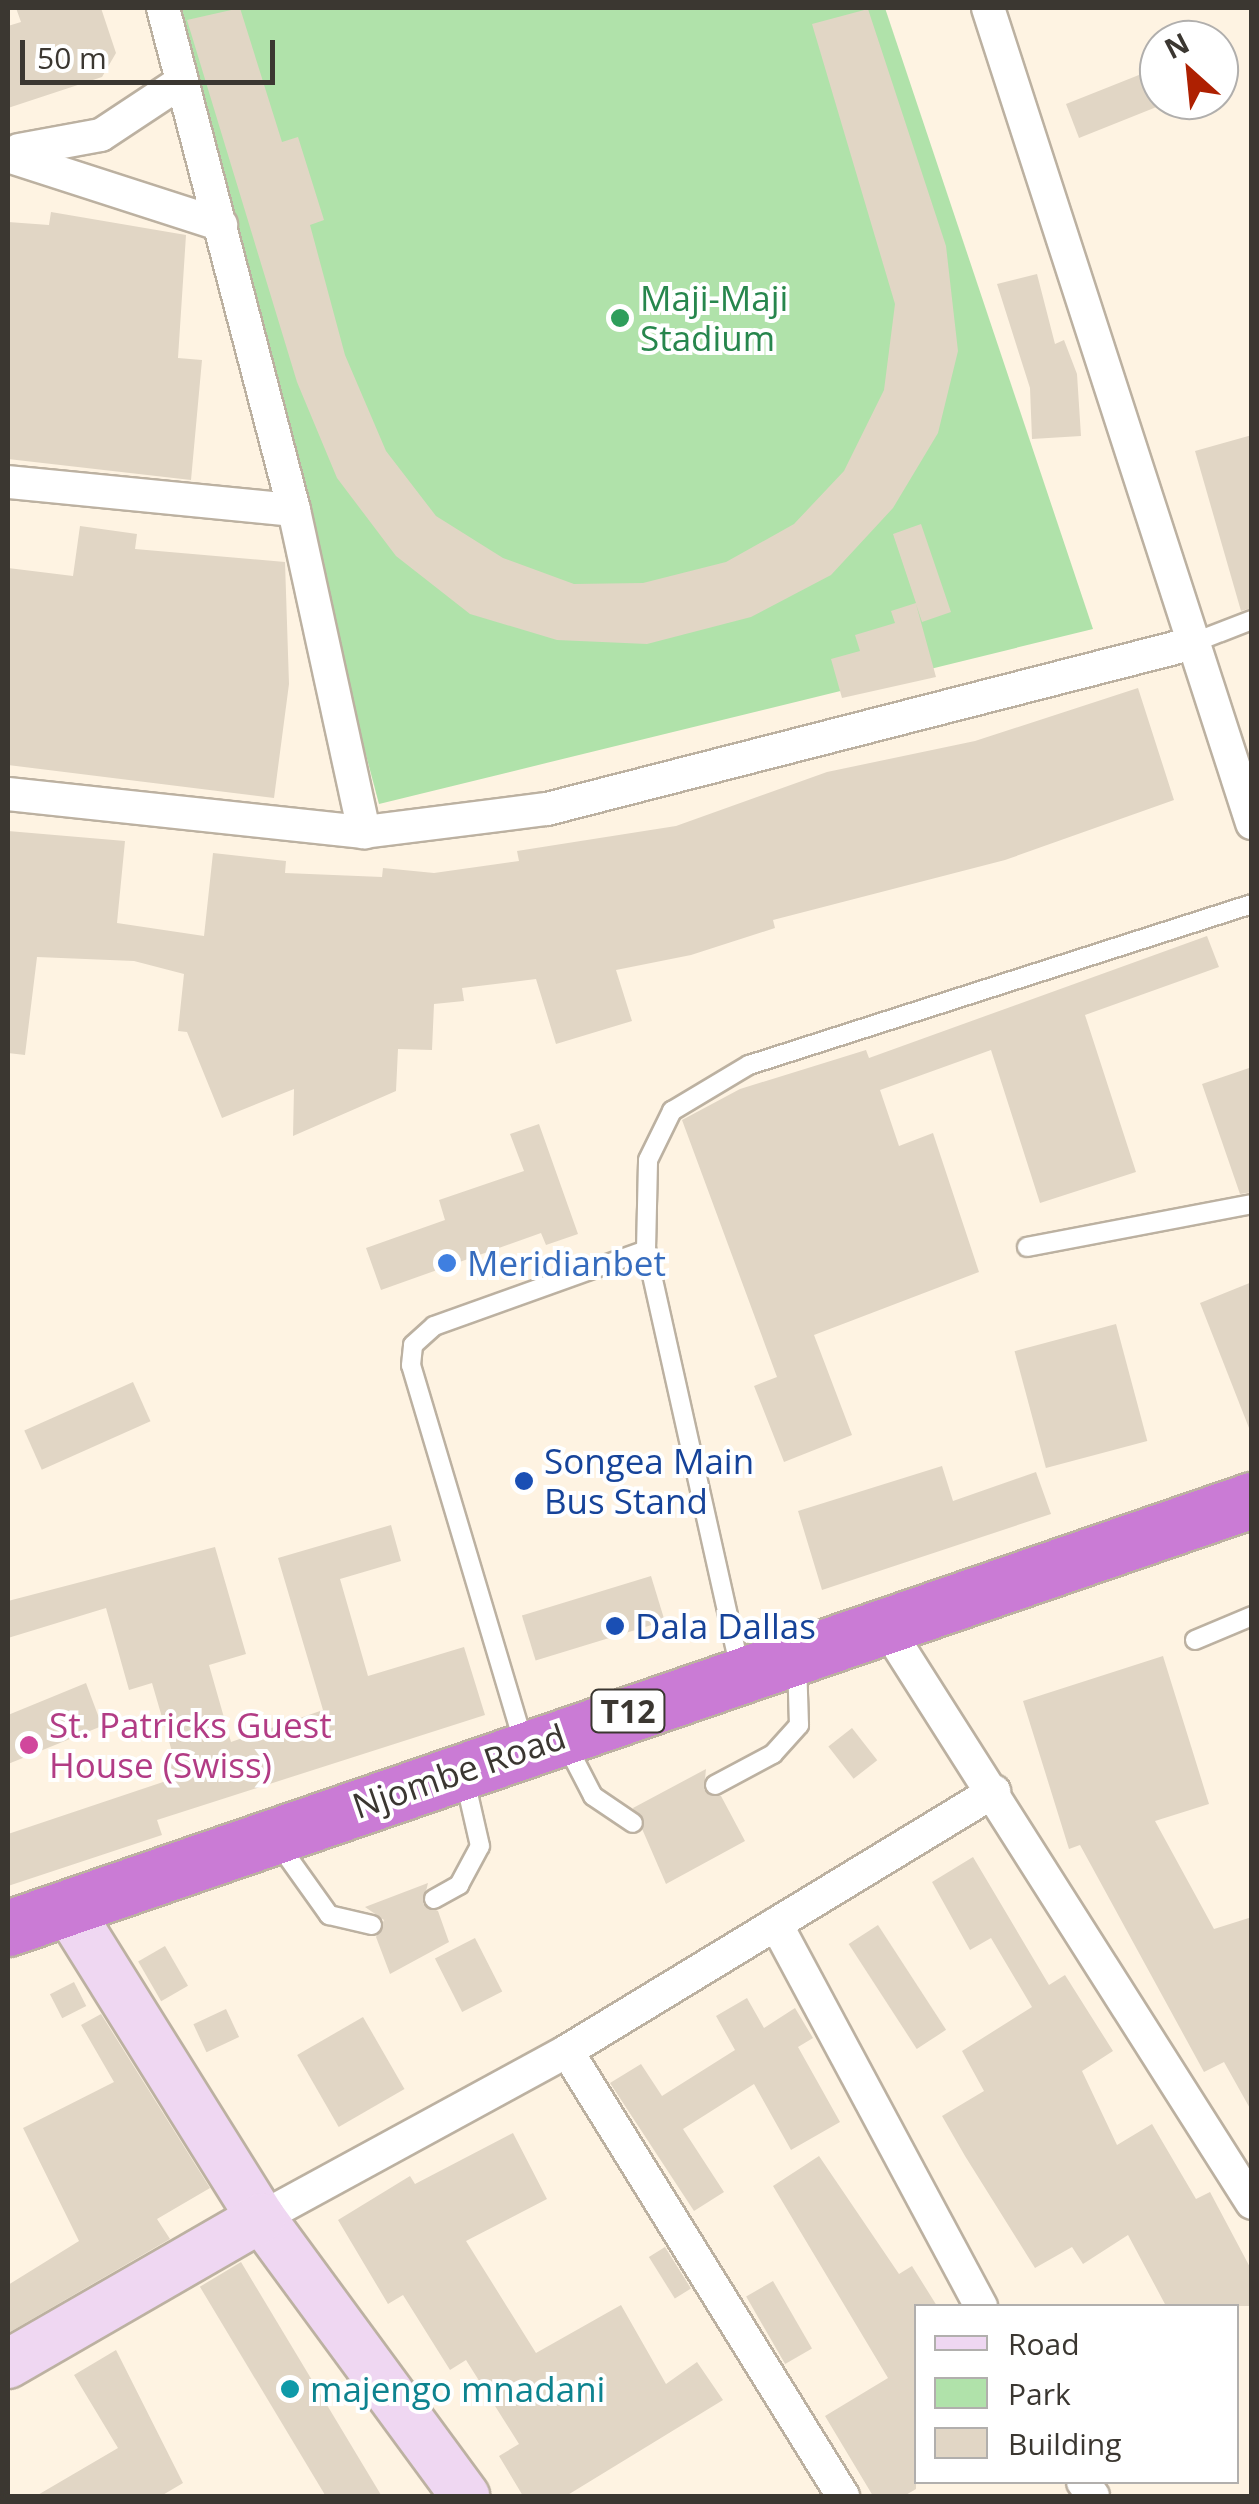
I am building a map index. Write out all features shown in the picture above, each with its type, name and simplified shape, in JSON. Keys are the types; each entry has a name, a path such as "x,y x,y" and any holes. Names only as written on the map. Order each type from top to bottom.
{"highway":[{"name":"Njombe Road","path":"8,1928 544,1742 740,1669 1252,1500"}],"street":[{"path":"162,8 294,510 364,832"},
{"path":"988,8 1190,644 1252,823"},
{"path":"8,153 101,136 182,82"},
{"path":"8,153 221,225"},
{"path":"8,482 294,510"},
{"path":"8,794 364,832 547,809 1190,644"},
{"path":"883,1622 994,1790 1252,2204"},
{"path":"8,2364 261,2218 566,2051 994,1790"},
{"path":"66,1906 261,2218 465,2496"},
{"path":"776,1924 981,2304"},
{"path":"566,2051 842,2496"}],"lane":[{"path":"1190,644 1252,620"},
{"path":"740,1669 646,1250 648,1160 672,1111 701,1086 1252,904"},
{"path":"1027,1247 1252,1204"},
{"path":"633,1823 593,1796 544,1742 411,1366 413,1345 434,1326 646,1250"},
{"path":"1196,1640 1252,1616"},
{"path":"714,1785 774,1754 799,1726 797,1650"},
{"path":"434,1899 459,1886 480,1846 462,1771"},
{"path":"273,1836 328,1915 372,1925"}],"green space":[{"name":"Maji-Maji Stadium","path":"168,8 885,8 1093,629 379,804"}],"building":[{"path":"16,8 101,8 116,53 102,77 8,108 8,26 21,22"},
{"path":"240,8 282,142 298,137 324,220 310,225 345,355 386,451 436,516 503,558 574,584 643,583 726,562 794,524 844,471 884,390 895,304 812,24 868,9 946,246 958,351 938,433 893,508 831,575 751,617 647,644 557,640 470,614 396,556 337,478 297,382 187,20"},
{"path":"1139,75 1139,114 1079,138 1066,104"},
{"path":"51,212 186,235 178,358 202,360 191,480 8,459 8,222 49,225"},
{"path":"1037,274 1055,344 1064,340 1077,374 1081,436 1032,439 1030,388 997,284"},
{"path":"1252,435 1252,608 1241,611 1195,451"},
{"path":"921,524 951,612 922,622 916,604 936,677 842,698 831,659 860,651 855,635 895,623 891,611 916,603 893,534"},
{"path":"80,526 137,534 135,549 285,562 289,684 274,798 8,765 8,568 73,576"},
{"path":"1138,688 1174,800 1005,860 773,920 775,928 691,955 616,970 632,1021 556,1044 536,979 462,988 464,1001 434,1004 432,1050 398,1049 396,1091 293,1136 294,1089 222,1118 187,1032 178,1031 184,974 134,961 37,957 25,1055 8,1053 8,831 125,841 117,923 204,936 213,853 286,861 285,873 382,877 383,868 434,873 519,861 517,851 676,826 827,772 975,741"},
{"path":"1207,936 1219,967 1085,1015 1136,1172 1040,1203 991,1050 880,1090 899,1146 933,1133 979,1272 814,1335 852,1435 784,1462 754,1386 777,1377 682,1120 740,1089 866,1050 869,1058"},
{"path":"1252,1067 1252,1192 1240,1194 1202,1084"},
{"path":"539,1124 578,1234 546,1245 541,1233 381,1290 366,1248 445,1220 439,1200 524,1171 510,1134"},
{"path":"1252,1282 1252,1428 1249,1428 1200,1303"},
{"path":"1116,1324 1147,1441 1046,1468 1015,1351"},
{"path":"133,1382 150,1421 42,1470 24,1430"},
{"path":"942,1466 953,1501 1036,1472 1051,1514 822,1590 798,1511"},
{"path":"391,1525 401,1561 340,1579 368,1676 464,1647 485,1715 157,1820 162,1835 8,1886 8,1834 172,1779 167,1765 175,1762 152,1683 129,1690 106,1608 8,1638 8,1601 215,1547 246,1654 209,1665 231,1742 323,1710 278,1558"},
{"path":"651,1576 665,1621 536,1660 522,1615"},
{"path":"1163,1656 1209,1804 1155,1821 1214,1929 1252,1917 1252,2112 1224,2062 1204,2072 1080,1845 1069,1849 1023,1701"},
{"path":"86,1683 102,1726 8,1764 8,1715"},
{"path":"852,1728 877,1760 854,1779 828,1746"},
{"path":"706,1769 704,1790 721,1796 745,1841 666,1884 633,1808"},
{"path":"973,1857 1049,1985 1065,1975 1113,2051 1082,2071 1117,2145 1152,2124 1196,2199 1210,2192 1252,2271 1252,2306 1165,2304 1128,2235 1083,2264 1072,2247 1035,2268 942,2116 984,2091 962,2051 1032,2007 991,1938 970,1950 932,1882"},
{"path":"428,1883 423,1904 438,1911 449,1942 390,1974 376,1937 384,1920 365,1907"},
{"path":"878,1925 946,2030 917,2049 849,1944"},
{"path":"475,1938 502,1991 462,2012 435,1958"},
{"path":"165,1946 188,1986 161,2001 138,1962"},
{"path":"74,1982 86,2006 62,2018 50,1994"},
{"path":"747,1998 764,2028 795,2008 813,2038 798,2047 840,2122 791,2150 754,2084 683,2129 724,2192 694,2211 610,2083 641,2064 662,2096 735,2050 716,2016"},
{"path":"226,2009 239,2037 206,2052 193,2024"},
{"path":"101,2014 210,2188 157,2219 170,2239 8,2333 8,2285 79,2241 23,2128 114,2082 81,2025"},
{"path":"363,2017 404,2089 339,2127 297,2055"},
{"path":"513,2133 547,2199 466,2241 536,2353 621,2305 666,2384 697,2362 723,2400 566,2496 523,2496 499,2456 519,2444 466,2360 450,2370 403,2295 388,2304 338,2220 410,2176 415,2184"},
{"path":"819,2156 899,2274 912,2266 936,2304 914,2304 916,2489 904,2496 873,2496 825,2416 888,2378 773,2186"},
{"path":"665,2247 691,2289 675,2299 649,2257"},
{"name":"majengo mnadani","path":"241,2262 382,2496 326,2496 200,2287"},
{"path":"773,2281 812,2349 785,2364 746,2296"},
{"path":"116,2350 183,2483 161,2496 36,2496 118,2448 74,2375"}],"place":[{"name":"Maji-Maji Stadium","path":"620,318"},
{"name":"Meridianbet","path":"447,1263"},
{"name":"Songea Main Bus Stand","path":"524,1481"},
{"name":"Dala Dallas","path":"615,1626"},
{"name":"St. Patricks Guest House (Swiss)","path":"29,1745"},
{"name":"majengo mnadani","path":"290,2389"}]}
